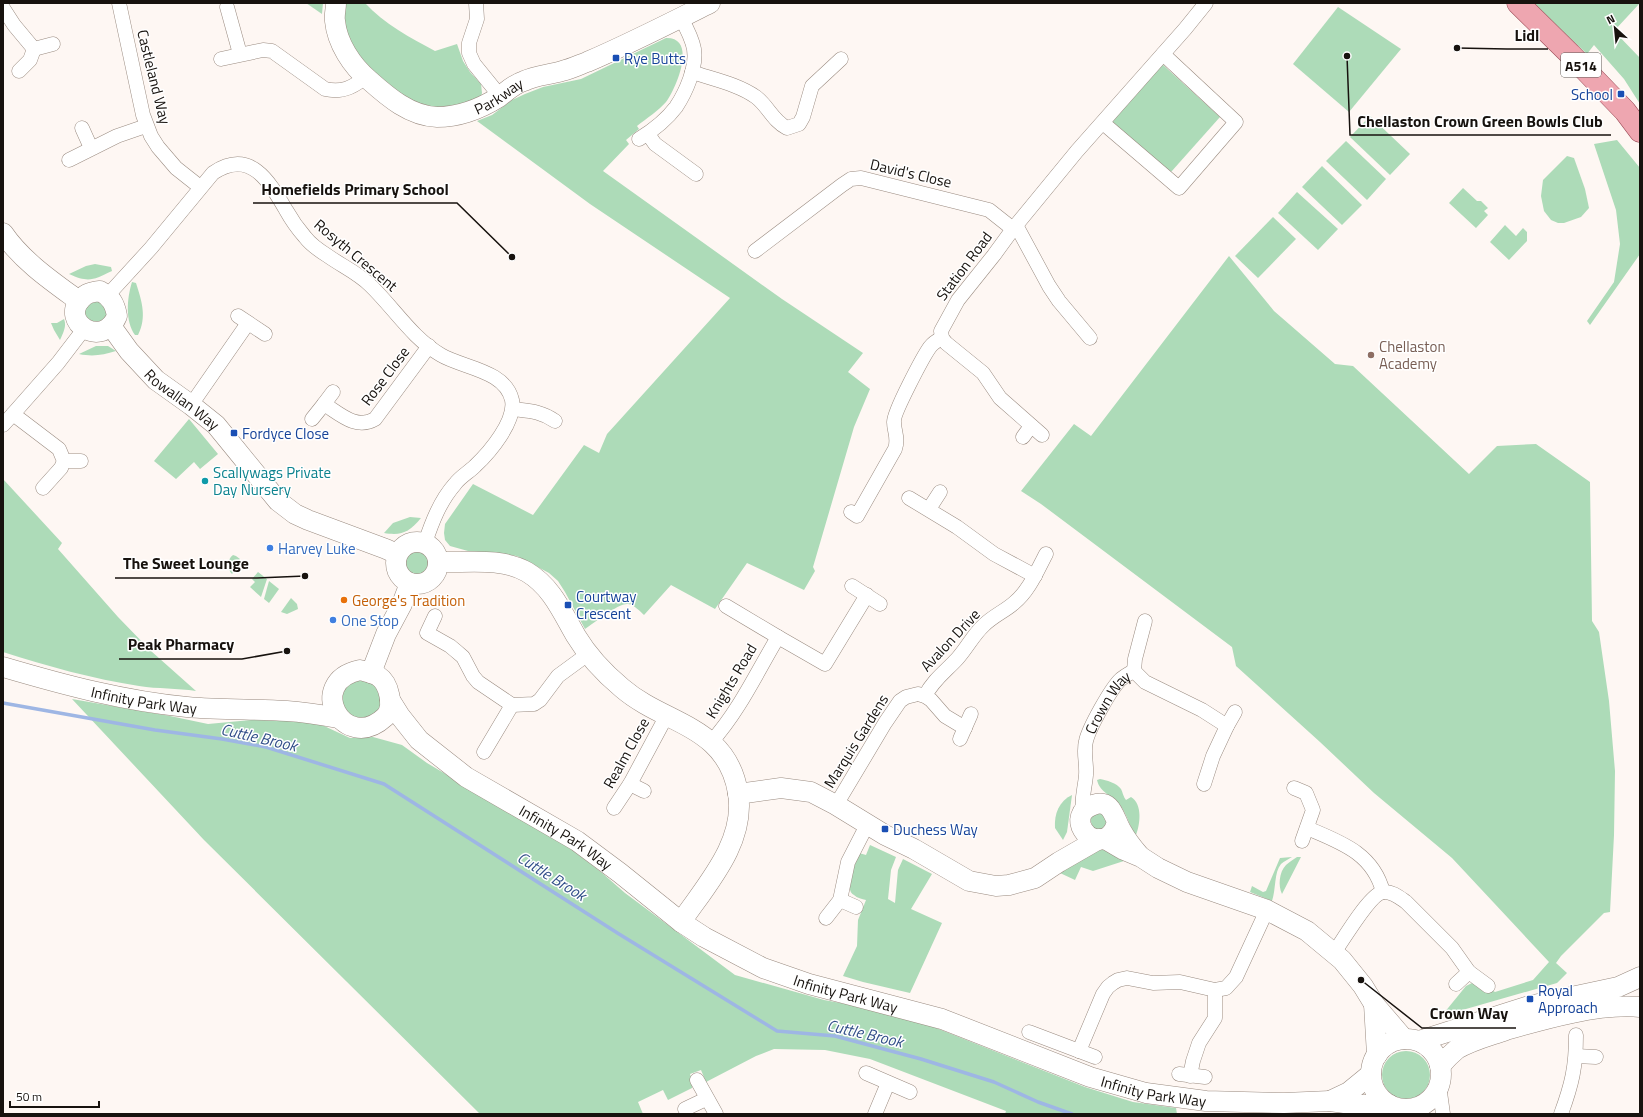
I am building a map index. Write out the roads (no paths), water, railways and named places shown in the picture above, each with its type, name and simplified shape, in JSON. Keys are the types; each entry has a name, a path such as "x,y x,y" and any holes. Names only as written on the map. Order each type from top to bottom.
{"main road":[{"name":"A514","path":"1518,3 1570,54 1624,111 1640,131"}],"street":[{"name":"Castleland Way","path":"119,3 146,126 166,158 200,187"},
{"name":"Parkway","path":"336,3 335,19 338,35 345,51 365,77 388,97 400,105 434,117 458,115 481,108 511,87 523,81 539,75 561,72 587,62 710,3"},
{"path":"476,3 477,19 469,43 469,53 474,64 500,96"},
{"name":"Station Road","path":"942,338 941,330 958,300 1014,227 1206,3"},
{"path":"227,7 240,54"},
{"path":"3,8 14,25 34,49"},
{"path":"681,18 694,48 694,63 692,72 676,108 643,137 696,174"},
{"path":"34,49 54,44"},
{"path":"19,71 30,60 34,49"},
{"path":"221,58 263,50 272,51 325,89 334,91 350,88 365,77"},
{"path":"1103,123 1179,188 1236,122 1163,54"},
{"path":"692,72 734,86 757,98 774,119 780,125 787,128 799,124 803,117 812,86 841,59"},
{"path":"69,160 91,148 146,126"},
{"path":"82,128 91,148"},
{"name":"Rosyth Crescent","path":"108,295 151,248 213,173 230,164 240,164 259,172 279,197 286,211 305,238 369,284 391,307 400,320 429,346 451,360 488,374 505,385 509,392 513,410"},
{"name":"David's Close","path":"754,251 763,236 842,185 851,180 861,178 989,210 1014,227"},
{"path":"1014,227 1059,301 1090,338"},
{"path":"4,239 28,261 79,301"},
{"path":"100,291 108,295 115,307 117,316 111,326 101,332 84,329 80,325 75,313 79,301 85,295 100,291"},
{"path":"191,405 243,319 265,334"},
{"name":"Rowallan Way","path":"111,326 129,351 156,380 216,425 278,501 286,508 308,520 397,554"},
{"path":"3,425 58,364 84,329"},
{"path":"851,512 857,516 895,449 897,438 894,422 898,410 930,347 942,338 946,344 983,373 1000,398 1036,430 1023,437"},
{"name":"Rose Close","path":"324,404 353,422 368,423 375,419 380,413 415,363 429,346"},
{"path":"312,419 333,392"},
{"path":"425,543 441,503 455,484 475,466 497,440 505,428 513,410 537,411 546,414 555,421"},
{"path":"13,414 59,449 64,461 61,468 43,488"},
{"path":"64,461 81,461"},
{"path":"929,509 940,492"},
{"path":"909,498 957,527 994,554 1035,576"},
{"path":"419,542 425,543 434,551 438,562 437,569 429,580 416,584 410,583 399,574 395,561 397,554 406,544 419,542"},
{"name":"Avalon Drive","path":"925,696 930,687 958,658 985,623 1015,603 1022,596 1035,576 1046,554"},
{"path":"438,562 470,561 496,563 527,572 540,581 560,605 576,636 600,668 636,699 697,730 712,741 732,772 738,794 738,818 735,835 726,854 681,922"},
{"path":"371,673 386,634 402,604 410,583"},
{"path":"852,586 880,604"},
{"name":"Knights Road","path":"726,606 825,664 867,595"},
{"path":"435,616 424,639 450,646 463,658 478,682 512,705 534,704 540,700 558,676 588,654"},
{"path":"1134,671 1135,659 1145,621"},
{"name":"Knights Road","path":"712,741 723,729 778,637"},
{"name":"Infinity Park Way","path":"3,667 87,691 122,698 187,707 288,711 338,718"},
{"path":"360,670 379,677 388,691 390,700 390,708 387,715 374,725 363,728 346,724 338,718 334,710 332,704 334,688 340,680 350,673 360,670"},
{"name":"Crown Way","path":"1227,726 1202,710 1145,682 1134,671 1127,674 1120,680 1086,740 1084,749 1086,774 1082,799 1092,830 1158,868 1187,882 1267,910 1307,931 1334,953 1356,976 1369,994 1374,1004 1412,1040"},
{"name":"Infinity Park Way","path":"288,711 319,700 334,688"},
{"name":"Marquis Gardens","path":"836,805 864,756 900,701 913,695 925,696"},
{"path":"925,696 931,700 962,733 971,714"},
{"name":"Infinity Park Way","path":"390,700 400,716 419,740 466,777 577,841 610,865 681,922 727,950 763,968 809,984 942,1019 1070,1069 1119,1086 1146,1093 1206,1101 1277,1103 1330,1101 1359,1105 1390,1105"},
{"path":"484,752 512,705"},
{"path":"1204,784 1213,756 1235,712"},
{"name":"Realm Close","path":"614,808 630,784 667,715"},
{"name":"Infinity Park Way","path":"374,725 419,740"},
{"name":"Crown Way","path":"1086,774 1095,798 1112,809 1129,843 1141,857"},
{"path":"630,784 644,791"},
{"path":"738,794 781,788 811,792 836,805 867,825 914,849 969,881 996,886 1026,881 1047,872 1092,830 1092,805 1101,803"},
{"path":"1294,788 1306,793 1313,810 1302,841"},
{"path":"1092,830 1113,832 1117,821"},
{"path":"826,918 840,900 848,862 867,825"},
{"path":"1307,828 1356,851 1380,880 1383,892"},
{"path":"1334,953 1367,904 1375,896 1383,892 1394,894 1406,902 1457,954 1469,972 1488,986"},
{"path":"840,900 856,907"},
{"path":"1080,1050 1104,994 1108,987 1118,980 1135,978 1153,983 1180,982 1215,990 1226,988 1236,977 1267,910"},
{"path":"1456,984 1469,972"},
{"path":"1640,977 1618,987 1529,1006 1412,1040 1390,1043 1377,1055 1371,1074 1376,1090 1390,1105 1415,1112 1433,1096 1440,1076 1452,1053 1476,1040 1554,1017 1611,1007 1640,1008"},
{"path":"1205,1077 1184,1075 1193,1061 1199,1043 1215,1018 1215,990"},
{"name":"Crown Way","path":"1374,1004 1377,1055"},
{"path":"1029,1032 1080,1050 1095,1057"},
{"path":"1562,1114 1572,1085 1576,1056 1576,1035"},
{"path":"1412,1040 1432,1050 1440,1076 1443,1114"},
{"path":"1576,1056 1596,1057"},
{"path":"866,1073 910,1092"},
{"name":"Infinity Park Way","path":"1330,1101 1349,1092 1371,1074"},
{"path":"697,1080 706,1099 716,1114"},
{"path":"875,1114 888,1083"},
{"path":"685,1109 706,1099"}],"waterway":[{"name":"Cuttle Brook","path":"3,703 155,730 222,739 266,747 384,784 619,934 777,1031 835,1036 921,1059 994,1082 1038,1102 1072,1114"}],"place":[{"name":"Lidl","path":"1457,48"},
{"name":"Chellaston Crown Green Bowls Club","path":"1347,56"},
{"name":"Rye Butts","path":"616,58"},
{"name":"School","path":"1621,94"},
{"name":"Homefields Primary School","path":"512,257"},
{"name":"Chellaston Academy","path":"1371,355"},
{"name":"Fordyce Close","path":"234,433"},
{"name":"Scallywags Private Day Nursery","path":"205,481"},
{"name":"Harvey Luke","path":"270,548"},
{"name":"The Sweet Lounge","path":"305,576"},
{"name":"George's Tradition","path":"344,600"},
{"name":"Courtway Crescent","path":"568,605"},
{"name":"One Stop","path":"333,620"},
{"name":"Peak Pharmacy","path":"287,651"},
{"name":"Duchess Way","path":"885,829"},
{"name":"Crown Way","path":"1361,980"},
{"name":"Royal Approach","path":"1530,999"}]}
